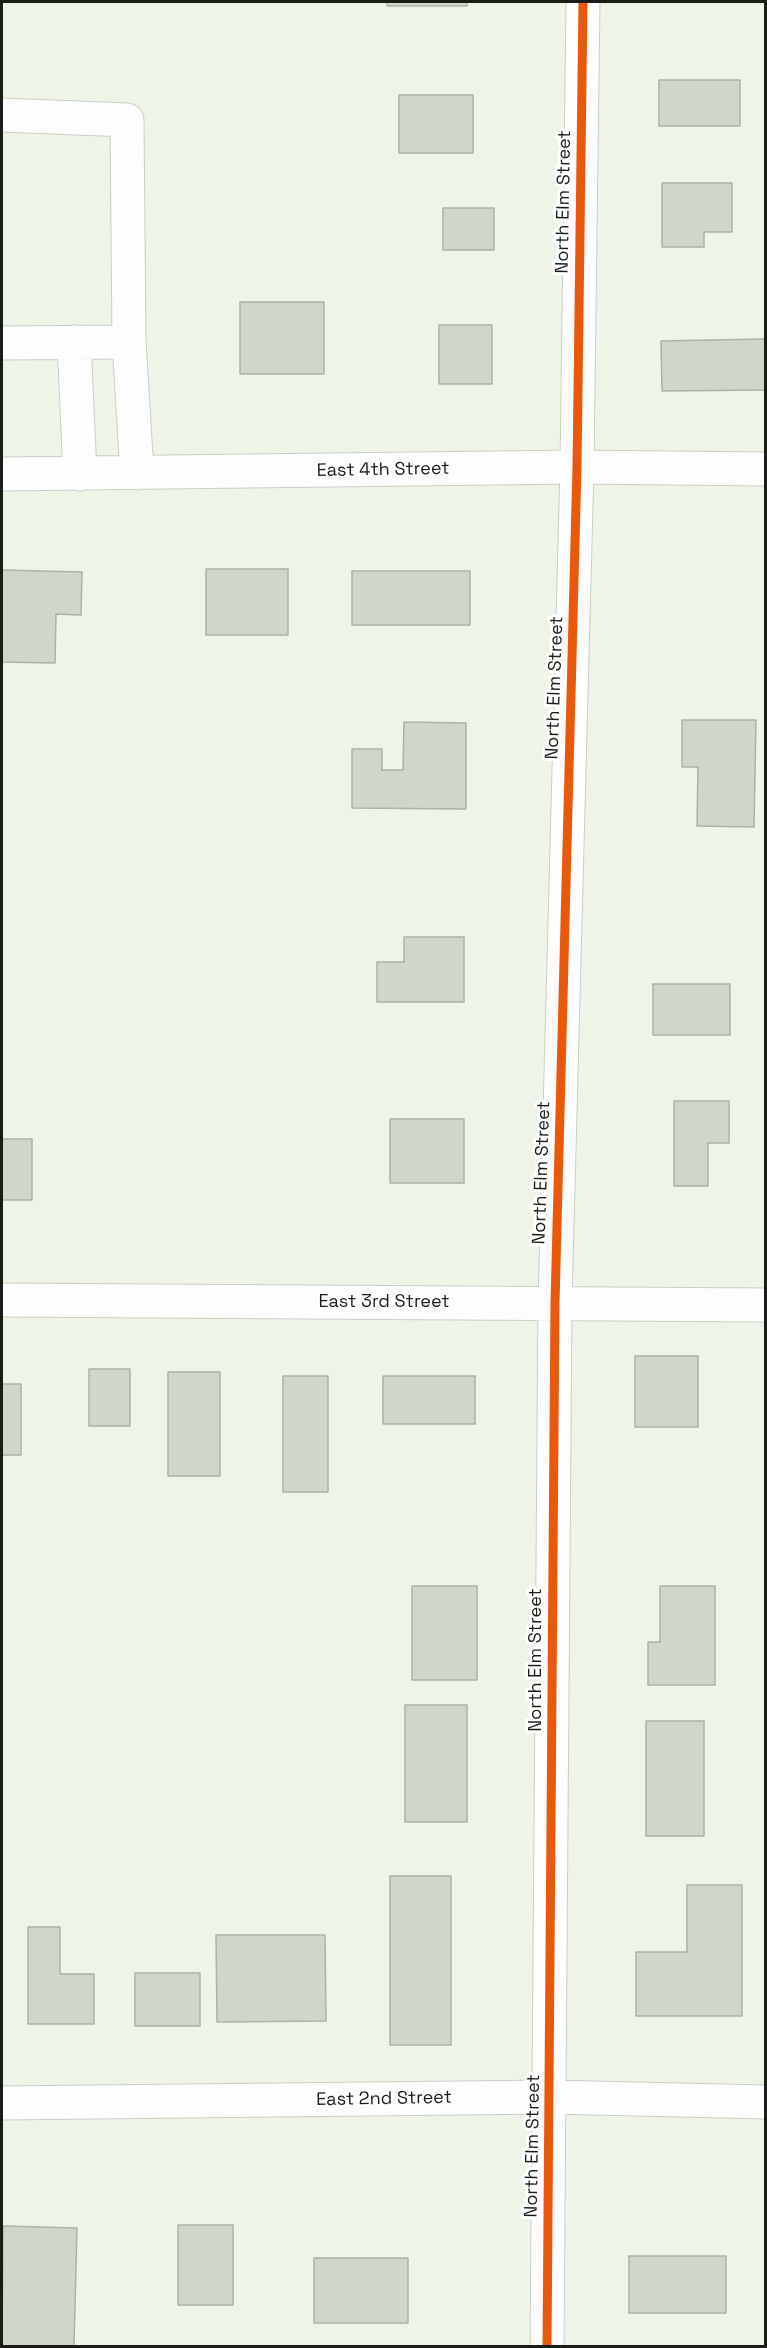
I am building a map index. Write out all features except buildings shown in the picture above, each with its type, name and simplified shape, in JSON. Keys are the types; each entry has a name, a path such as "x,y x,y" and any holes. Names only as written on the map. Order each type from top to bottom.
{"street":[{"name":"North Elm Street","path":"547,2346 555,1302 577,467 583,2"},
{"path":"2,115 127,120 129,342 137,473"},
{"path":"74,342 80,474"},
{"path":"2,343 129,342"},
{"name":"East 4th Street","path":"2,474 577,467 765,469"},
{"name":"East 3rd Street","path":"2,1300 765,1305"},
{"name":"East 2nd Street","path":"2,2103 550,2097 765,2102"}],"cycle path":[{"path":"547,2346 555,1302 577,467 583,2"}]}
